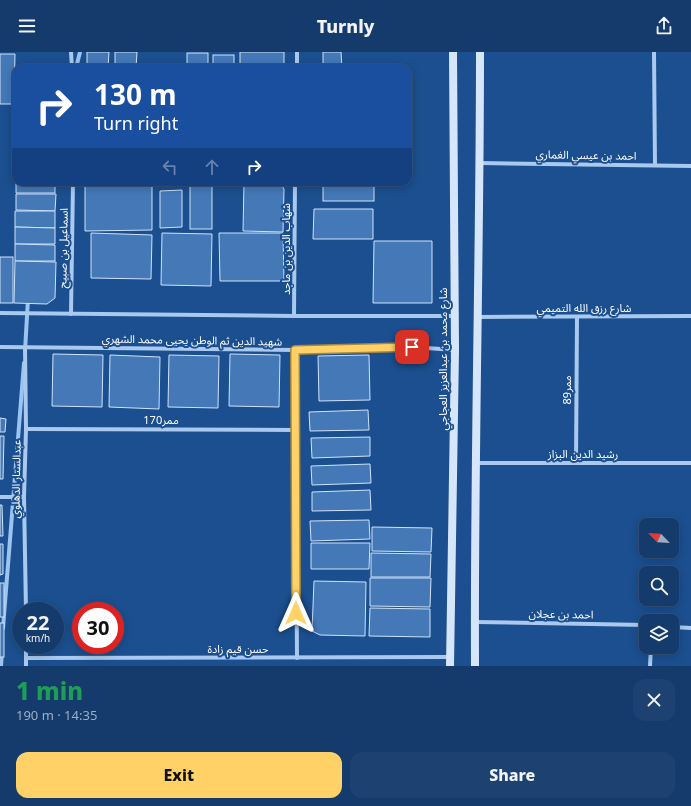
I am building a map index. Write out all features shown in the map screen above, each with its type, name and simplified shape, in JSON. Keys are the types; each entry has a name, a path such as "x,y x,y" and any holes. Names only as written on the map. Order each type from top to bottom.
{"street":[{"path":"72,52 72,64"},
{"path":"297,52 297,64"},
{"name":"شارع محمد بن عبدالعزيز العجاجي","path":"450,662 455,350 453,52"},
{"path":"475,666 480,52"},
{"path":"654,52 655,165"},
{"name":"احمد بن عيسي الغماري","path":"480,163 691,166"},
{"name":"اسماعيل بن صبيح","path":"71,314 73,186"},
{"name":"شهاب الدين بن ماجد","path":"294,316 295,186"},
{"path":"0,313 420,317 455,316"},
{"name":"شارع رزق الله التميمي","path":"478,317 691,316"},
{"name":"ممر89","path":"576,463 577,317"},
{"name":"شهيد الدين ثم الوطن يحيى محمد الشهري","path":"0,347 295,350 412,347 455,350"},
{"name":"عبدالستار الدهلوي","path":"25,347 26,429 24,497 26,602"},
{"path":"295,350 297,658"},
{"name":"ممر170","path":"26,429 295,430"},
{"name":"رشيد الدين البزاز","path":"476,463 691,463"},
{"path":"0,496 24,497"},
{"name":"احمد بن عجلان","path":"475,622 639,625"},
{"path":"679,627 691,628"},
{"path":"26,654 26,666"},
{"path":"650,666 651,654"},
{"name":"حسن قيم زادة","path":"26,658 297,658 450,662"}],"building":[{"path":"87,52 109,52 108,64 87,64"},
{"path":"115,52 137,52 136,64 115,64"},
{"path":"240,52 284,52 284,64 240,64"},
{"path":"323,52 341,52 342,64 323,64"},
{"path":"187,53 208,53 208,64 187,64"},
{"path":"0,54 15,54 15,64 12,64 12,104 0,104"},
{"path":"213,55 234,55 234,64 213,64"},
{"path":"16,186 55,186 55,193 16,193"},
{"path":"152,186 152,230 85,231 85,187"},
{"path":"190,186 212,186 212,229 190,229"},
{"path":"244,186 282,186 284,189 283,232 243,231"},
{"path":"323,186 374,186 374,201 323,201"},
{"path":"182,190 182,227 160,228 160,191"},
{"path":"16,194 56,194 55,211 16,210"},
{"path":"314,209 373,209 373,239 313,239"},
{"path":"15,211 55,211 55,228 15,227"},
{"path":"15,227 55,228 55,244 15,244"},
{"path":"91,233 152,235 151,279 91,278"},
{"path":"162,233 212,234 211,286 161,285"},
{"path":"219,233 283,233 284,281 220,281"},
{"path":"374,241 432,241 432,303 373,303"},
{"path":"15,244 55,245 55,261 15,261"},
{"path":"0,257 13,257 13,303 0,303"},
{"path":"15,261 56,262 55,298 47,304 14,303"},
{"path":"53,354 103,355 102,407 52,406"},
{"path":"230,354 280,355 279,407 229,406"},
{"path":"110,355 160,357 159,409 109,407"},
{"path":"169,355 219,356 218,408 168,407"},
{"path":"369,355 370,400 319,401 318,356"},
{"path":"368,410 369,430 310,431 309,412"},
{"path":"0,418 6,419 5,432 0,432"},
{"path":"0,436 4,436 3,479 0,479"},
{"path":"370,437 370,456 312,458 311,438"},
{"path":"370,464 371,483 312,485 311,466"},
{"path":"370,490 371,510 312,511 312,492"},
{"path":"0,505 2,505 3,536 0,536"},
{"path":"369,520 370,539 311,541 310,521"},
{"path":"372,527 432,528 431,552 372,551"},
{"path":"311,543 370,543 369,569 311,569"},
{"path":"0,544 3,544 3,574 0,575"},
{"path":"371,553 431,554 430,577 371,577"},
{"path":"370,578 431,578 430,607 370,606"},
{"path":"314,581 366,582 365,636 320,635 312,631"},
{"path":"0,583 4,583 4,617 0,617"},
{"path":"370,608 430,609 430,637 369,636"},
{"path":"0,623 4,623 4,657 0,657"}],"waterway":[{"path":"77,64 80,52"},
{"path":"25,351 28,299"},
{"path":"3,628 24,363"},
{"path":"1,666 2,652"}],"route":[{"path":"296,613 295,350 412,347"}]}
